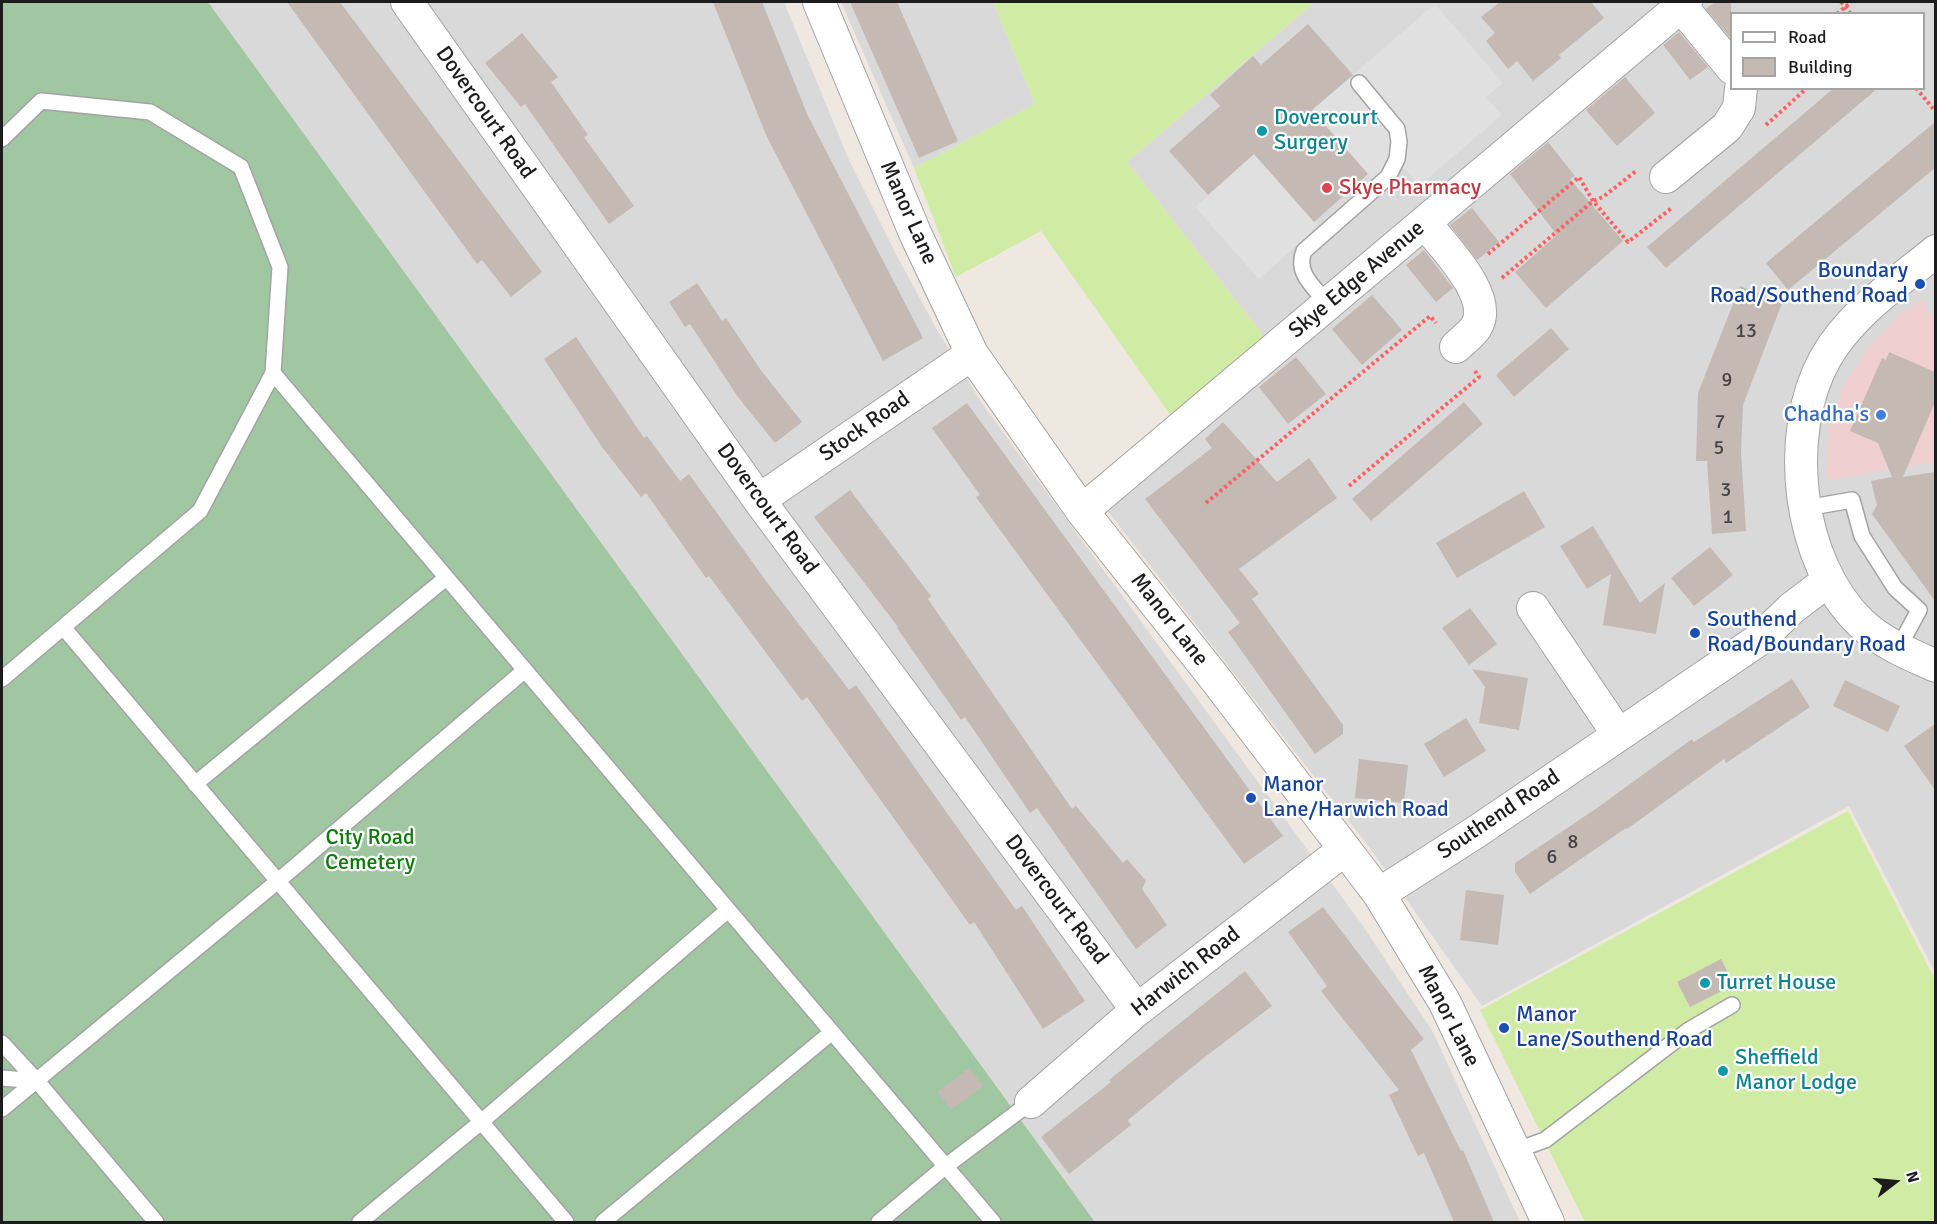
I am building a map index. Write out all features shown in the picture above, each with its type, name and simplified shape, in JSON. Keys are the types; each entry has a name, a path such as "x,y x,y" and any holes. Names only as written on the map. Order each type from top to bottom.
{"street":[{"name":"Dovercourt Road","path":"407,2 759,500 1137,1010"},
{"name":"Manor Lane","path":"819,2 915,233 972,354 1082,511 1217,681 1379,894 1445,1003 1548,1222"},
{"path":"1684,4 1730,67"},
{"name":"Skye Edge Avenue","path":"1082,511 1684,4"},
{"path":"1666,177 1727,127 1739,108 1741,90"},
{"path":"1425,223 1471,286 1481,309 1477,327 1456,347"},
{"path":"1935,251 1853,321 1826,357 1809,399 1801,448 1801,475 1812,540 1829,580 1843,603 1861,623 1886,643 1935,666"},
{"name":"Stock Road","path":"759,500 972,354"},
{"name":"Southend Road","path":"1379,894 1476,832 1760,639 1792,608 1829,580"},
{"path":"1533,608 1618,734"},
{"name":"Harwich Road","path":"1031,1102 1137,1010 1345,849"}],"lane":[{"path":"1328,304 1303,274 1300,261 1304,251 1388,177 1397,159 1399,142 1397,129 1359,83"},
{"path":"2,139 40,101 150,112 241,167 280,267 273,374 200,511 2,679"},
{"path":"273,374 993,1222"},
{"path":"1806,508 1852,500 1862,536 1895,588 1919,610 1898,649"},
{"path":"195,784 446,578"},
{"path":"63,627 566,1222"},
{"path":"2,1109 278,881 525,670"},
{"path":"360,1222 481,1122 728,910"},
{"path":"1514,1151 1545,1140 1689,1030 1732,1005"},
{"path":"603,1222 832,1032"},
{"path":"2,1043 156,1222"},
{"path":"2,1078 37,1081"},
{"path":"879,1222 946,1166 1031,1102"}],"path":[{"path":"1841,2 1850,12"},
{"path":"1839,12 1851,2"},
{"path":"1918,90 1935,112"},
{"path":"1471,286 1579,177 1593,201 1628,242 1683,200 1653,157 1603,197 1593,201 1471,286"},
{"path":"1206,504 1430,316 1479,377 1349,486"}],"shaded area":[{"path":"208,2 784,2 849,160 936,328 981,402 1363,926 1433,1032 1520,1222 1095,1222"},
{"path":"841,2 993,2 1035,104 914,168"},
{"path":"1315,2 1935,2 1935,972 1849,806 1482,1006 1369,847 1092,491 1267,340 1127,162"},
{"path":"1435,4 1503,83 1486,97 1502,115 1419,186 1403,167 1379,187 1312,110"},
{"path":"1254,154 1319,226 1259,279 1195,207"},
{"path":"1922,299 1935,320 1935,462 1827,480 1826,459 1830,424 1843,387 1868,348 1899,315"}],"green space":[{"name":"City Road Cemetery","path":"2,2 208,2 1095,1222 2,1222"},
{"path":"993,2 1315,2 1127,162 1267,340 1174,420 1041,231 956,277 914,168 1035,104"},
{"name":"Sheffield Manor Lodge","path":"1848,811 1935,980 1935,1222 1585,1222 1480,1010"}],"building":[{"path":"287,2 340,2 542,272 511,297 482,260 477,264"},
{"path":"713,2 762,2 808,116 923,338 883,361 766,135"},
{"path":"850,2 897,2 958,141 919,158"},
{"path":"1500,2 1591,2 1604,18 1559,55 1561,58 1533,81 1517,61 1508,69 1486,41 1495,33 1481,17"},
{"path":"1715,2 1731,2 1730,38 1706,9"},
{"name":"Dovercourt Surgery","path":"1308,24 1353,75 1312,110 1368,174 1314,222 1254,154 1208,195 1169,151 1220,106 1210,95 1253,56 1261,65"},
{"path":"1679,32 1708,67 1690,80 1663,45"},
{"path":"522,33 558,77 551,82 588,135 584,137 634,206 609,224 525,104 521,107 485,63"},
{"path":"1625,77 1655,113 1617,146 1586,110"},
{"path":"1832,90 1876,90 1666,268 1647,247"},
{"path":"1935,122 1935,168 1788,290 1766,263"},
{"path":"1548,142 1575,176 1570,179 1623,241 1546,308 1515,272 1557,235 1510,174"},
{"path":"1472,208 1499,242 1477,260 1450,225"},
{"path":"1424,250 1453,288 1436,302 1406,265"},
{"path":"697,283 722,321 726,318 760,369 802,422 775,443 738,397 690,324 685,327 669,302"},
{"path":"1740,286 1782,303 1743,405 1741,452 1746,531 1712,534 1707,461 1696,461 1698,393"},
{"path":"1372,295 1402,330 1362,365 1332,329"},
{"path":"1551,328 1569,349 1514,397 1496,375"},
{"path":"576,337 644,438 647,436 680,481 689,474 766,581 849,690 856,685 1016,910 1022,906 1085,1001 1043,1029 974,922 970,925 807,697 802,701 709,576 706,578 646,493 641,497 602,447 544,359"},
{"path":"1889,352 1935,372 1935,402 1903,477 1935,472 1935,601 1872,514 1877,505 1871,481 1892,477 1878,443 1850,431 1882,358 1886,360"},
{"path":"1296,357 1326,394 1288,424 1259,387"},
{"path":"1464,402 1483,424 1371,521 1352,499"},
{"path":"967,403 1283,836 1244,864 976,497 980,495 932,428"},
{"path":"1223,422 1277,482 1309,458 1337,498 1239,569 1259,594 1252,599 1343,725 1343,734 1315,754 1228,632 1240,623 1145,499 1212,448 1205,439"},
{"path":"850,490 931,596 928,599 1072,809 1076,806 1123,863 1127,859 1146,881 1142,889 1167,925 1136,949 1037,808 1030,813 965,717 961,720 898,627 814,517"},
{"path":"1524,491 1545,527 1457,578 1436,543"},
{"path":"1593,526 1640,603 1665,583 1656,634 1603,625 1611,574 1587,589 1560,546"},
{"path":"1710,547 1733,575 1694,606 1671,578"},
{"path":"1470,608 1497,644 1469,665 1442,628"},
{"path":"1472,669 1528,678 1519,730 1479,723 1485,687"},
{"path":"1792,679 1810,707 1726,763 1724,759 1627,829 1530,894 1515,872 1515,863 1597,808 1692,739 1694,742"},
{"path":"1845,680 1900,706 1888,732 1833,706"},
{"path":"1466,718 1486,751 1444,777 1424,744"},
{"path":"1935,724 1935,790 1904,746"},
{"path":"1359,759 1408,765 1404,803 1355,798"},
{"path":"1466,890 1504,895 1498,945 1460,940"},
{"path":"1323,907 1424,1039 1411,1050 1461,1151 1463,1150 1494,1222 1454,1222 1424,1153 1418,1156 1389,1095 1399,1090 1321,991 1327,986 1288,932"},
{"name":"Turret House","path":"1721,959 1734,985 1690,1007 1677,982"},
{"path":"1245,971 1272,1006 1128,1120 1131,1125 1069,1174 1041,1137"},
{"path":"969,1068 983,1086 951,1110 937,1092"}],"place":[{"name":"Dovercourt Surgery","path":"1262,131"},
{"name":"Skye Pharmacy","path":"1327,188"},
{"name":"Boundary Road/Southend Road","path":"1920,284"},
{"name":"Chadha's","path":"1881,415"},
{"name":"Southend Road/Boundary Road","path":"1695,633"},
{"name":"Manor Lane/Harwich Road","path":"1251,798"},
{"name":"Turret House","path":"1705,983"},
{"name":"Manor Lane/Southend Road","path":"1504,1028"},
{"name":"Sheffield Manor Lodge","path":"1723,1071"}]}
